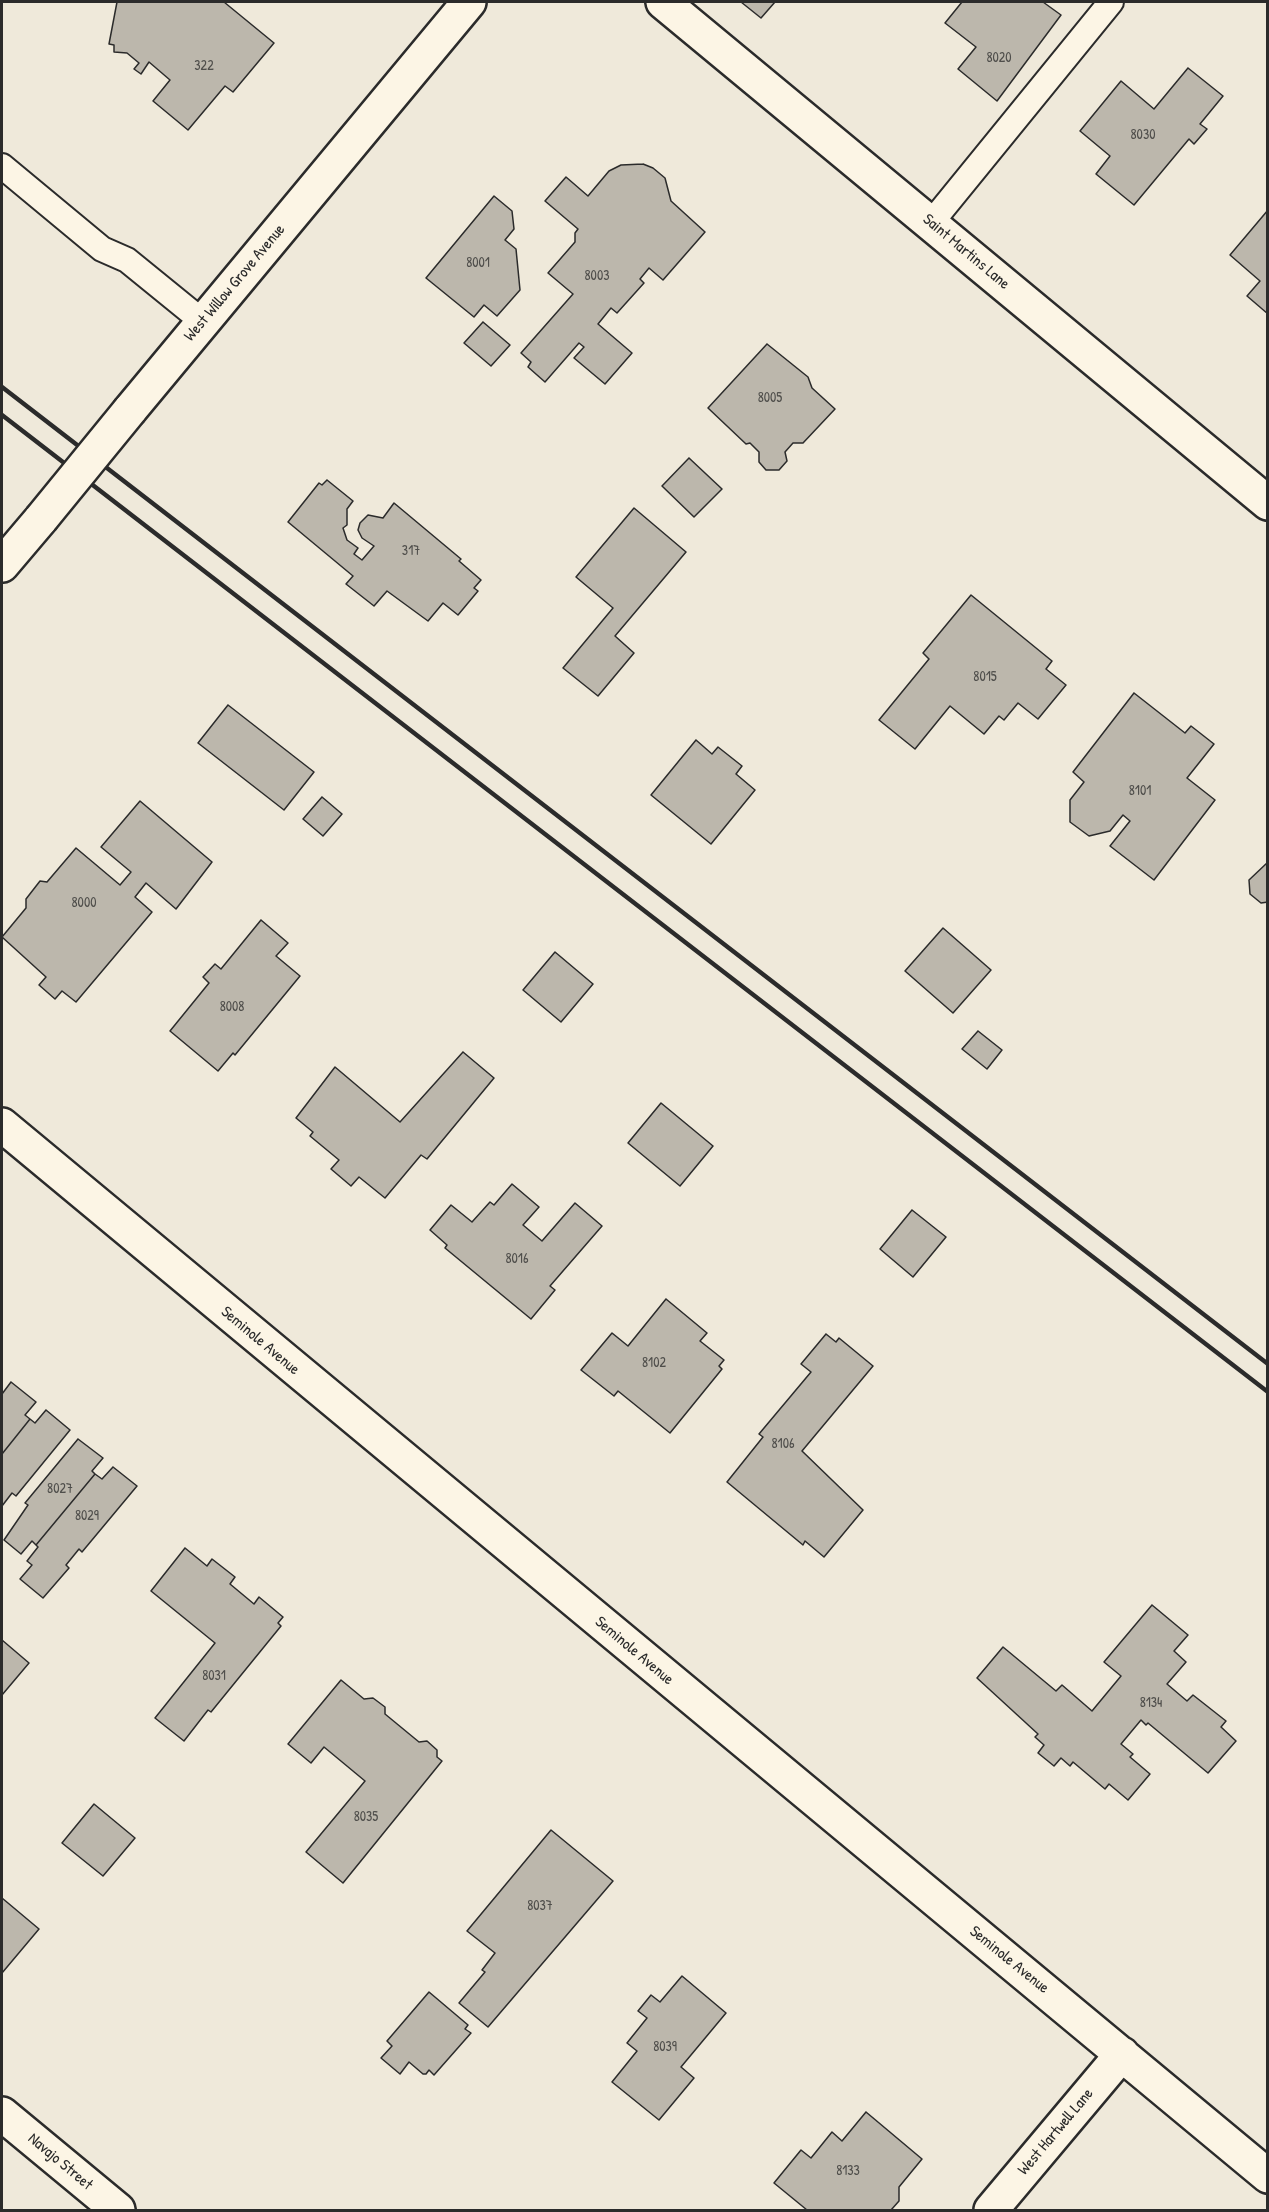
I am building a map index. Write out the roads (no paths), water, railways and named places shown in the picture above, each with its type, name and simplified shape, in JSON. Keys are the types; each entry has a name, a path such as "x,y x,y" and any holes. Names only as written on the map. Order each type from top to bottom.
{"street":[{"name":"West Willow Grove Avenue","path":"2,566 202,321 469,2"},
{"name":"Saint Martins Lane","path":"663,2 1268,503"},
{"name":"Seminole Avenue","path":"2,1125 1268,2176"},
{"name":"West Hartwell Lane","path":"991,2211 1122,2054"},
{"name":"Navajo Street","path":"2,2114 118,2211"}],"lane":[{"path":"931,222 1111,2"},
{"path":"2,166 102,249 127,260 202,321"}],"railway":[{"path":"2,387 1268,1364"},
{"path":"2,415 1268,1392"}]}
